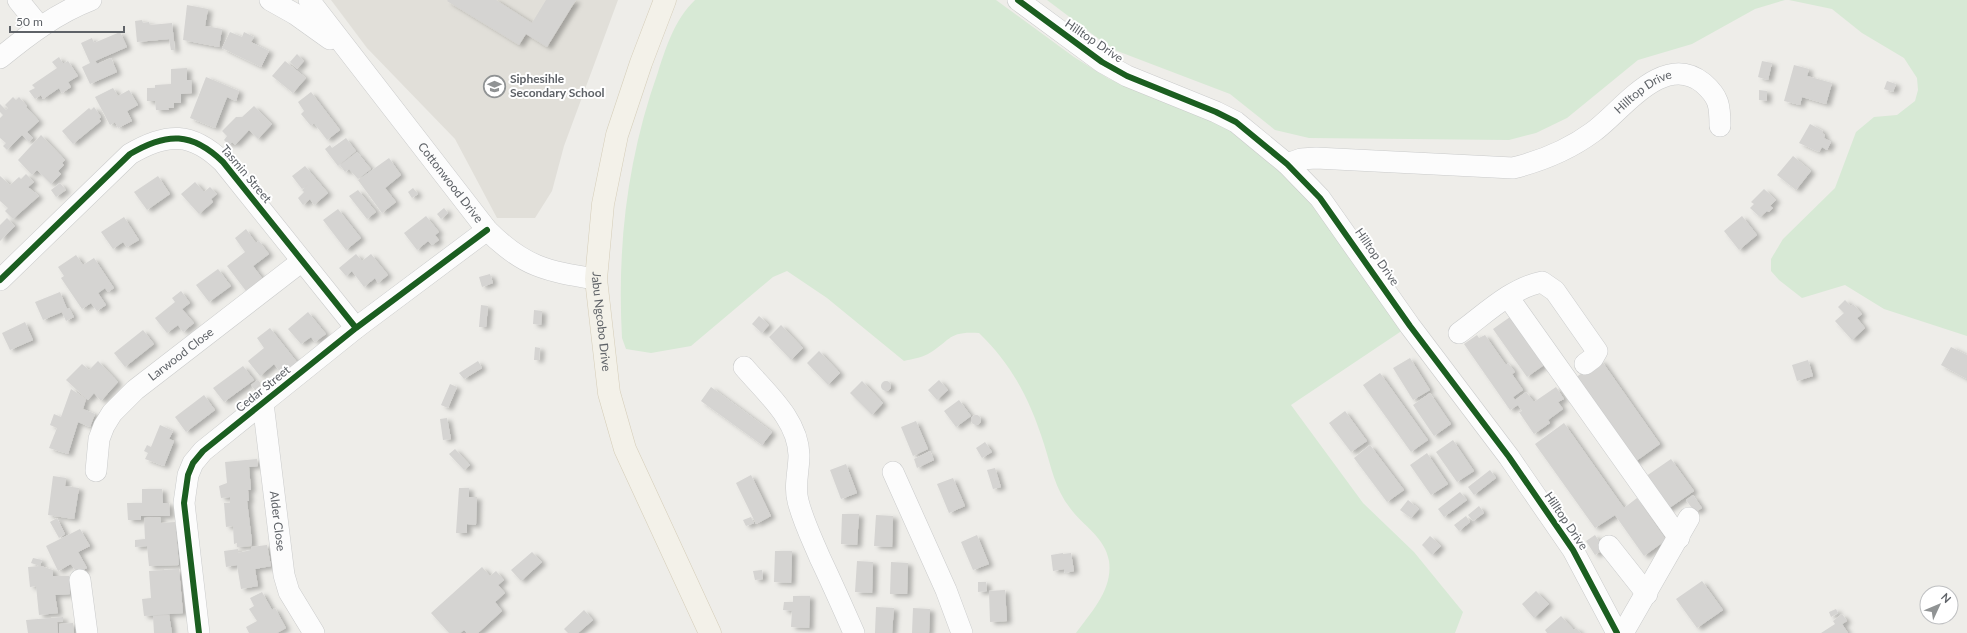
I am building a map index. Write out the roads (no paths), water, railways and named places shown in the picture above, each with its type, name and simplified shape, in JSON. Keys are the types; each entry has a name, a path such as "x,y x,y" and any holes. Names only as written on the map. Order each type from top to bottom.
{"main road":[{"name":"Jabu Ngcobo Drive","path":"665,0 617,135 608,169 596,279 609,394 625,449 710,633"}],"street":[{"path":"18,0 40,27"},
{"path":"0,58 40,27 74,6 91,0"},
{"path":"270,0 323,33 354,58"},
{"path":"309,0 354,58"},
{"name":"Hilltop Drive","path":"1018,0 1102,62 1127,76 1216,112 1236,122 1287,164 1320,198 1410,326 1509,457 1573,550 1617,633"},
{"name":"Cottonwood Drive","path":"354,58 487,230 517,257 541,268 596,279"},
{"name":"Hilltop Drive","path":"1287,164 1301,159 1316,158 1513,168 1532,163 1565,148 1593,132 1643,88 1666,75 1689,75 1698,80 1713,94 1720,106 1720,126"},
{"name":"Tasmin Street","path":"0,280 130,154 156,141 177,138 195,141 210,149 224,162 356,328"},
{"name":"Cedar Street","path":"199,633 184,503 188,475 193,463 203,451 356,328 487,230"},
{"name":"Larwood Close","path":"96,471 99,439 112,413 135,390 302,261"},
{"path":"1459,333 1508,297 1532,284 1542,282 1550,286 1597,351 1593,358 1585,364"},
{"path":"1508,297 1679,538"},
{"path":"744,367 780,409 793,428 798,440 799,457 797,499 805,524 854,633"},
{"name":"Alder Close","path":"263,403 284,575 289,592 314,633"},
{"path":"894,472 946,590 962,633"},
{"path":"1623,633 1690,518"},
{"path":"1609,546 1646,594"},
{"path":"80,580 87,633"}],"place":[{"name":"Siphesihle Secondary School","path":"495,86"}]}
